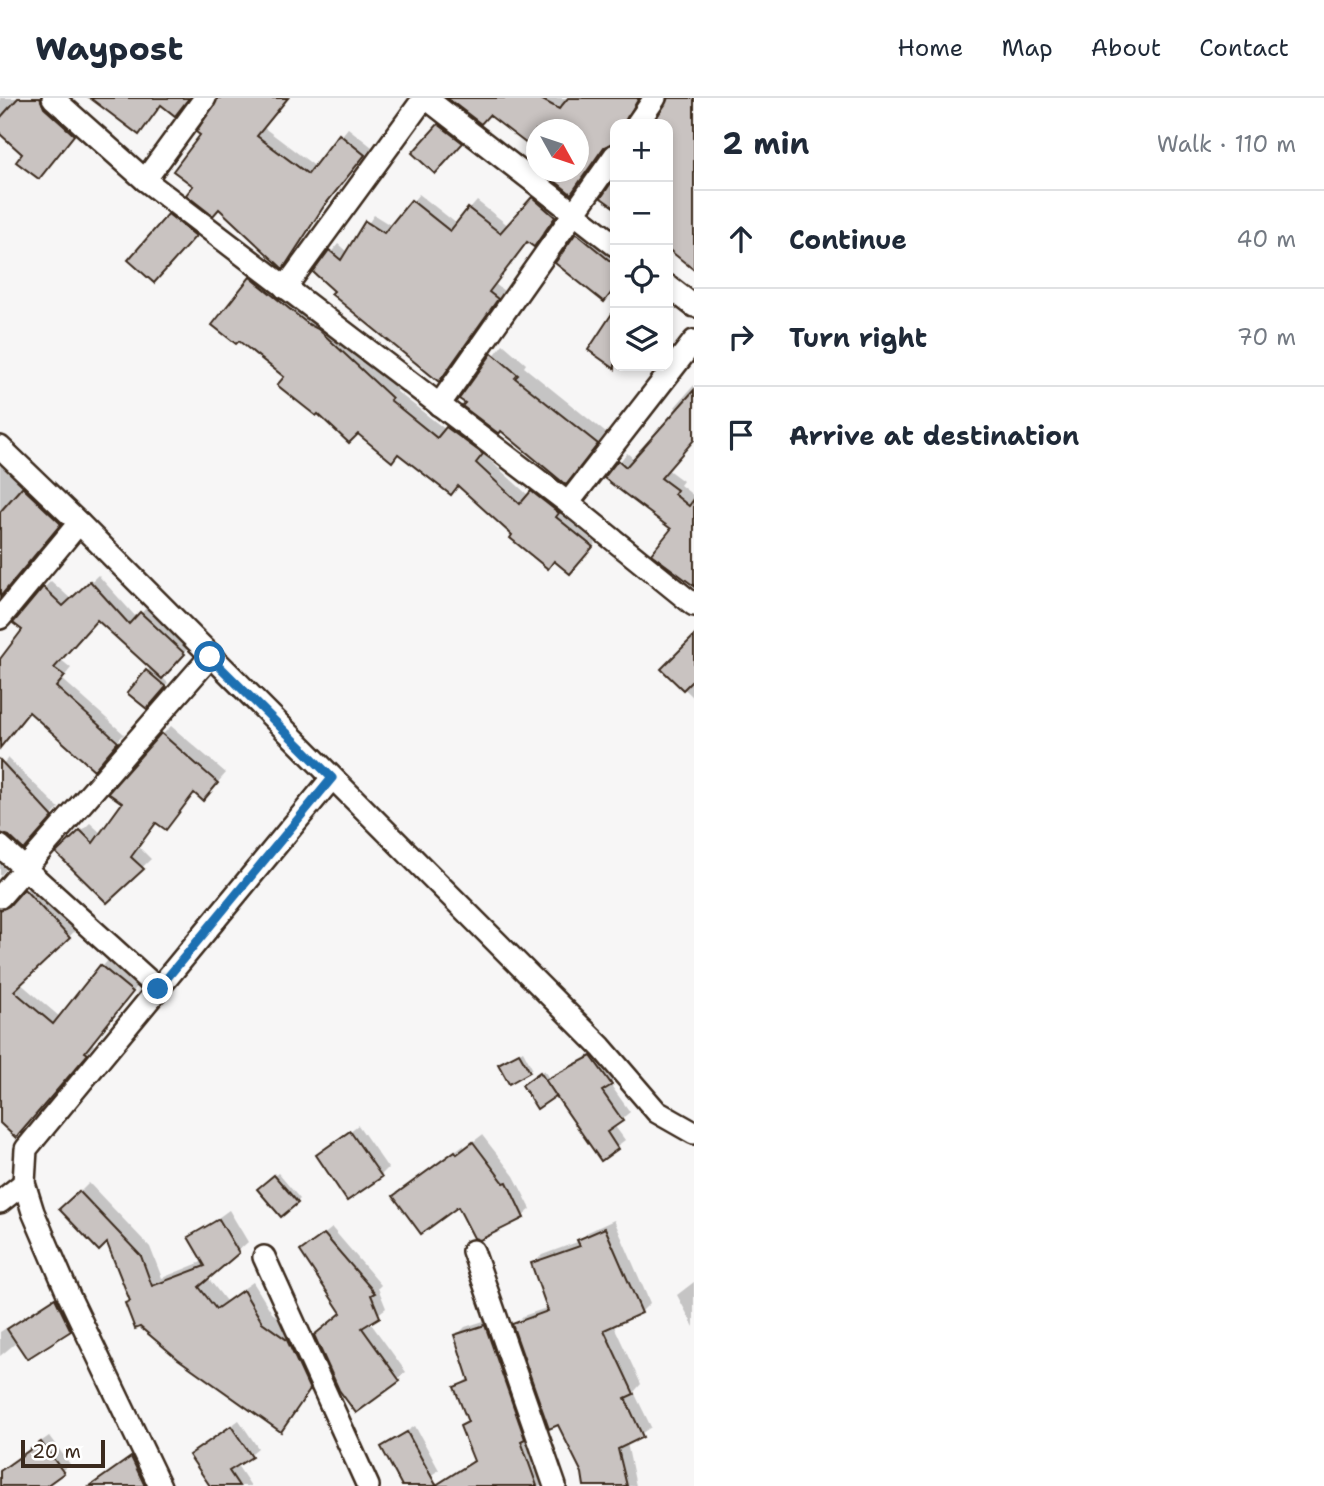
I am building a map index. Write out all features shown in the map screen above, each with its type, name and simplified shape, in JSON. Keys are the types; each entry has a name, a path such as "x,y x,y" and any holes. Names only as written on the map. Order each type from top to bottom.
{"street":[{"path":"53,98 145,180 568,503 694,605"},
{"path":"145,180 205,98"},
{"path":"285,288 425,98 610,241"},
{"path":"640,119 655,98"},
{"path":"439,405 610,162"},
{"path":"673,290 694,306"},
{"path":"568,503 694,341"},
{"path":"0,447 601,1047 657,1112 694,1133"},
{"path":"0,618 79,523"},
{"path":"0,897 210,657"},
{"path":"160,1486 69,1296 24,1183 26,1149 332,778"},
{"path":"0,846 158,989"},
{"path":"0,1202 24,1183"},
{"path":"474,1251 555,1486"},
{"path":"264,1257 368,1486"}],"building":[{"path":"18,98 40,98 44,108 74,135 39,179 16,162 22,154 0,134 0,118"},
{"path":"90,98 189,98 175,116 161,105 139,135"},
{"path":"218,98 288,98 257,136 308,174 339,134 365,155 324,206 283,269 219,209 213,216 186,195 193,186 173,171 200,135 196,132"},
{"path":"447,98 539,98 559,109 568,98 639,98 627,119 610,119 610,144 604,147 589,168 589,119 526,119 526,143 489,115 481,124"},
{"path":"668,98 694,98 694,270 673,253 673,119 656,119"},
{"path":"438,124 463,143 435,174 412,153"},
{"path":"556,182 579,182 571,194"},
{"path":"610,184 610,204 601,198"},
{"path":"532,197 555,217 534,247 527,242 489,292 498,299 439,382 331,294 334,291 313,272 329,250 341,260 365,221 384,233 411,200 450,231 468,208 500,233"},
{"path":"168,214 196,236 154,283 128,260"},
{"path":"576,233 610,261 610,294 604,302 555,263"},
{"path":"250,277 308,324 318,329 392,398 390,400 437,438 446,427 483,454 476,463 520,504 531,491 559,513 556,517 593,547 570,574 554,561 548,569 510,538 512,535 458,486 451,495 398,454 392,462 358,434 349,443 318,414 316,416 277,385 284,377 239,341 236,344 212,325"},
{"path":"610,317 610,365 588,350"},
{"path":"492,353 518,375 515,378 598,444 566,485 501,431 499,434 462,406 465,403 459,399"},
{"path":"694,390 694,440 661,478 677,490 674,494 689,506 694,499 694,586 651,554 671,529 604,478 618,460 626,467"},
{"path":"22,487 61,524 0,597 0,512"},
{"path":"90,581 129,624 140,612 185,654 162,679 97,620 54,668 65,676 56,687 118,742 94,770 29,712 0,748 0,659 22,630 13,623 43,587 63,606"},
{"path":"694,636 694,679 683,690 661,669"},
{"path":"146,670 166,687 147,709 127,693"},
{"path":"161,733 218,783 203,801 194,793 166,830 156,823 131,857 144,869 107,903 56,853 80,830 93,843 122,803 108,793"},
{"path":"0,760 53,817 24,850 9,836 0,833"},
{"path":"24,889 70,938 14,991 53,1024 100,965 133,992 85,1052 88,1054 16,1138 0,1123 0,910 9,906"},
{"path":"519,1053 530,1072 509,1084 498,1064"},
{"path":"591,1056 612,1085 602,1091 623,1121 607,1132 618,1149 601,1161 545,1080"},
{"path":"540,1072 556,1096 537,1109 522,1085"},
{"path":"350,1131 382,1177 347,1201 316,1155"},
{"path":"473,1142 504,1183 507,1182 524,1218 480,1240 474,1238 458,1207 421,1234 393,1196 455,1151 457,1154"},
{"path":"274,1175 298,1203 281,1217 257,1189"},
{"path":"79,1191 141,1256 152,1286 205,1266 188,1237 219,1219 239,1253 199,1287 216,1309 243,1290 262,1322 287,1340 310,1390 281,1432 178,1359 140,1327 135,1329 125,1303 130,1301 107,1243 99,1251 59,1209"},
{"path":"605,1228 642,1313 604,1330 634,1394 625,1398 643,1437 618,1449 627,1486 584,1486 582,1473 558,1425 549,1429 512,1324 548,1311 531,1263 580,1246 577,1240"},
{"path":"324,1234 375,1293 371,1295 380,1317 362,1328 400,1381 356,1413 339,1390 314,1335 341,1313 300,1251"},
{"path":"55,1298 71,1331 27,1359 7,1329"},
{"path":"485,1325 525,1439 521,1441 537,1486 402,1486 381,1447 407,1432 436,1485 474,1461 460,1426 468,1422 454,1387 469,1381 454,1335"},
{"path":"231,1426 252,1457 229,1471 239,1486 210,1486 189,1455"},
{"path":"41,1442 64,1473 46,1486 0,1486 0,1471"},
{"path":"131,1457 145,1486 90,1486"}],"route":[{"path":"158,989 332,778 210,657"}]}
